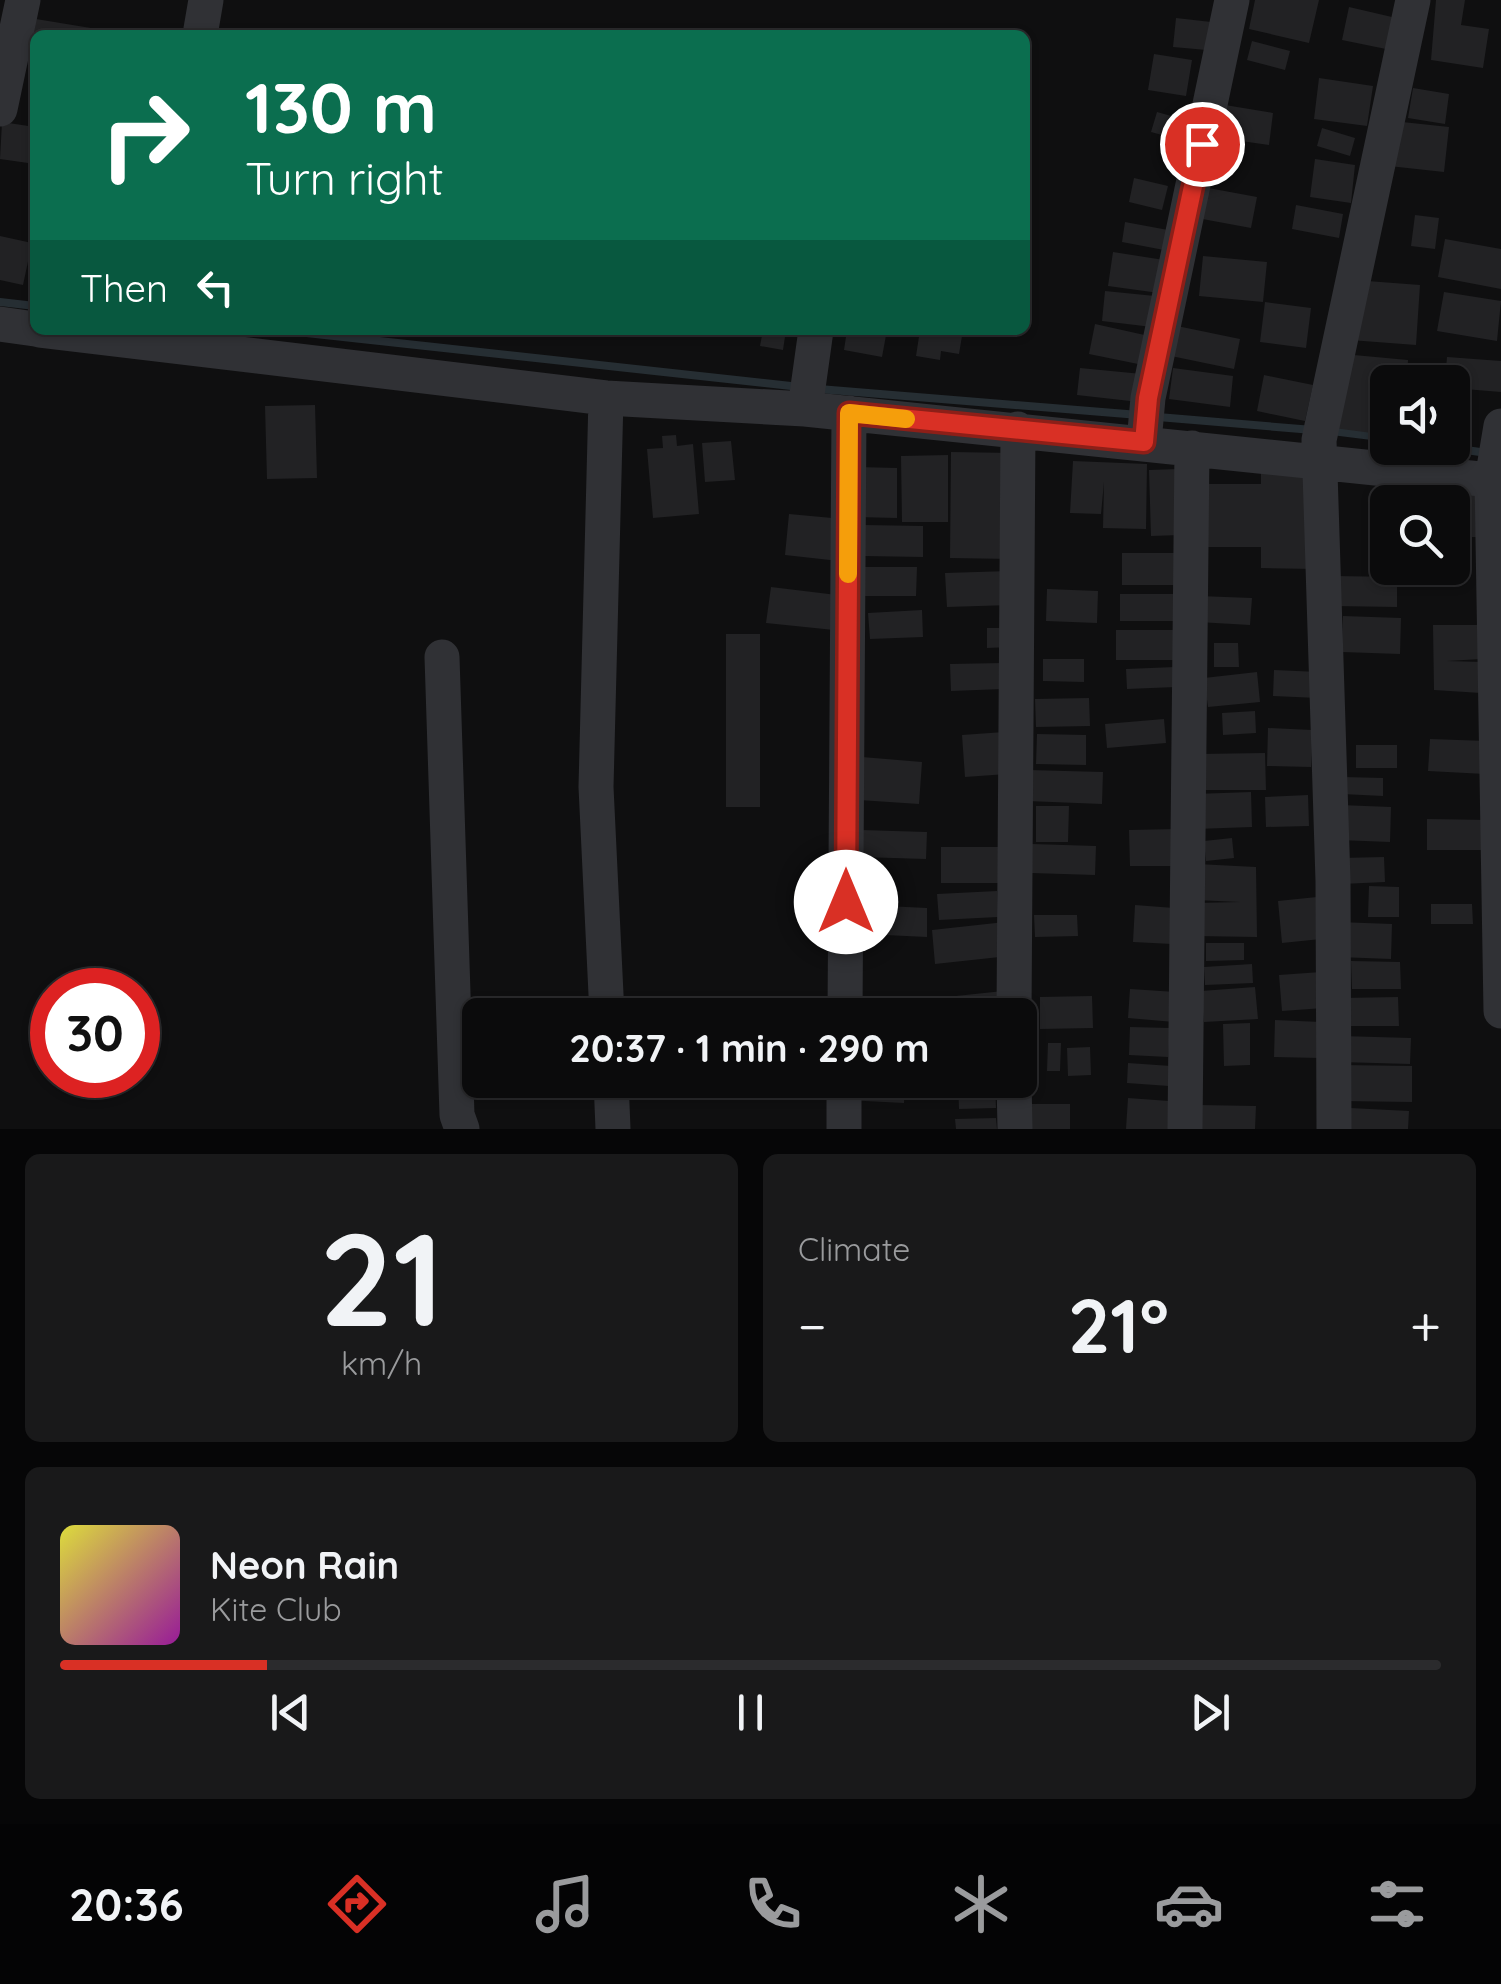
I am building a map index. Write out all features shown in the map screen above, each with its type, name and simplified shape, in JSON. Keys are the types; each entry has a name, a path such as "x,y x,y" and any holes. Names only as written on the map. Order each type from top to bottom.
{"street":[{"path":"0,109 23,0"},
{"path":"201,30 206,0"},
{"path":"1146,422 1232,0"},
{"path":"1334,1129 1333,880 1320,439 1413,0"},
{"path":"0,324 30,329"},
{"path":"104,335 606,398 806,396 849,413 1018,429 1146,422 1192,448 1320,439 1497,459 1501,1011"},
{"path":"806,396 815,335"},
{"path":"606,398 596,787 607,998"},
{"path":"845,998 849,413"},
{"path":"1014,998 1018,429"},
{"path":"1184,1129 1192,448"},
{"path":"442,658 457,1115 462,1129"},
{"path":"611,1098 613,1129"},
{"path":"844,1098 844,1129"},
{"path":"1014,1098 1014,1129"}],"building":[{"path":"1255,0 1319,0 1309,43 1249,29"},
{"path":"1436,0 1465,0 1461,25 1489,29 1483,68 1431,60"},
{"path":"1349,7 1392,17 1386,49 1342,40"},
{"path":"1176,18 1220,23 1218,51 1173,47"},
{"path":"36,19 103,30 34,30"},
{"path":"1252,41 1290,51 1285,70 1247,60"},
{"path":"1154,54 1192,60 1186,96 1148,90"},
{"path":"1319,78 1373,86 1367,126 1314,119"},
{"path":"1413,88 1449,94 1445,124 1408,118"},
{"path":"1225,105 1273,113 1269,145 1220,138"},
{"path":"1157,112 1189,121 1184,141 1151,132"},
{"path":"1393,121 1449,127 1444,172 1389,166"},
{"path":"2,122 30,126 30,163 0,159"},
{"path":"1322,128 1355,138 1350,156 1317,146"},
{"path":"1315,159 1355,165 1351,203 1310,197"},
{"path":"1134,178 1168,186 1162,210 1129,202"},
{"path":"1203,187 1257,197 1251,228 1197,218"},
{"path":"1296,205 1343,214 1339,238 1292,229"},
{"path":"1415,215 1439,218 1435,249 1411,246"},
{"path":"1125,222 1168,230 1164,250 1122,242"},
{"path":"0,236 30,243 23,285 0,280"},
{"path":"1445,239 1501,249 1501,289 1438,277"},
{"path":"1113,252 1164,260 1159,293 1108,286"},
{"path":"1203,256 1267,262 1263,302 1199,296"},
{"path":"1354,280 1420,285 1416,345 1350,340"},
{"path":"1105,291 1155,296 1152,327 1102,321"},
{"path":"1444,292 1501,301 1497,341 1437,331"},
{"path":"1265,302 1311,308 1306,348 1260,342"},
{"path":"1095,324 1149,336 1143,365 1089,354"},
{"path":"1177,326 1240,339 1234,369 1171,356"},
{"path":"762,335 785,335 783,350 760,346"},
{"path":"846,335 886,335 882,357 844,350"},
{"path":"919,335 962,335 959,354 941,351 940,360 916,356"},
{"path":"1343,354 1408,360 1408,365 1370,365 1370,433 1334,428"},
{"path":"1447,357 1501,361 1501,392 1470,389 1470,365 1446,365"},
{"path":"1080,368 1142,374 1139,402 1077,395"},
{"path":"1173,368 1233,376 1230,407 1169,399"},
{"path":"1264,375 1313,385 1305,421 1257,411"},
{"path":"315,405 317,478 267,479 265,406"},
{"path":"676,435 677,446 693,444 699,514 653,518 647,449 663,448 662,436"},
{"path":"731,441 735,480 705,482 702,443"},
{"path":"951,452 1013,453 1012,559 950,558"},
{"path":"948,455 948,522 902,522 901,456"},
{"path":"1073,461 1147,464 1146,529 1103,528 1104,482 1101,514 1070,513"},
{"path":"857,467 897,468 897,518 856,517"},
{"path":"1179,469 1181,535 1151,536 1149,470"},
{"path":"1261,471 1315,472 1315,569 1261,568 1261,547 1194,547 1194,484 1261,484"},
{"path":"1470,495 1483,495 1483,537 1470,537"},
{"path":"789,514 843,519 839,561 785,555"},
{"path":"864,525 923,526 923,557 864,556"},
{"path":"1122,553 1178,553 1178,585 1122,585"},
{"path":"861,567 917,567 916,596 861,596"},
{"path":"1009,571 1011,605 947,607 945,573"},
{"path":"1334,576 1370,577 1370,585 1397,585 1397,607 1334,606"},
{"path":"771,587 837,595 834,630 766,623"},
{"path":"1047,589 1098,591 1097,623 1046,621"},
{"path":"1120,594 1174,594 1174,621 1120,621"},
{"path":"1199,596 1252,598 1250,625 1198,622"},
{"path":"922,610 923,637 870,639 868,613"},
{"path":"1343,616 1401,618 1400,654 1342,652"},
{"path":"1433,625 1481,625 1481,659 1447,661 1483,662 1481,693 1434,690"},
{"path":"987,628 1010,628 1010,647 987,648"},
{"path":"1116,630 1174,630 1175,660 1116,660"},
{"path":"726,634 760,634 760,807 726,807"},
{"path":"1214,643 1238,643 1239,667 1214,667"},
{"path":"1043,659 1084,659 1084,682 1043,681"},
{"path":"1003,663 1003,689 951,691 950,664"},
{"path":"1175,667 1176,687 1127,689 1126,669"},
{"path":"1274,670 1319,672 1318,698 1273,696"},
{"path":"1257,672 1260,702 1208,707 1204,678"},
{"path":"1089,698 1090,726 1036,727 1035,699"},
{"path":"1255,711 1256,733 1223,735 1222,713"},
{"path":"1164,719 1166,743 1107,748 1105,724"},
{"path":"1268,728 1312,730 1311,767 1267,766"},
{"path":"1004,732 1007,774 965,777 962,735"},
{"path":"1037,734 1086,735 1086,765 1036,764"},
{"path":"1430,739 1487,741 1485,774 1428,771"},
{"path":"1356,745 1397,745 1397,768 1356,768"},
{"path":"1265,753 1266,790 1201,790 1200,754"},
{"path":"862,757 922,762 919,804 859,800"},
{"path":"1028,770 1103,772 1102,804 1027,801"},
{"path":"1343,777 1383,778 1383,796 1342,794"},
{"path":"1251,792 1252,827 1196,829 1195,794"},
{"path":"1308,795 1309,826 1266,827 1265,797"},
{"path":"1340,805 1391,807 1390,842 1339,840"},
{"path":"1036,806 1069,806 1068,842 1036,842"},
{"path":"1427,819 1488,820 1488,850 1427,850"},
{"path":"1179,829 1179,866 1130,866 1129,830"},
{"path":"861,830 927,832 926,859 860,857"},
{"path":"1232,838 1234,858 1206,861 1204,841"},
{"path":"1032,844 1096,846 1095,875 1031,873"},
{"path":"941,847 1009,847 1009,883 941,883"},
{"path":"1384,857 1385,882 1342,884 1341,858"},
{"path":"1197,864 1256,867 1257,937 1196,936 1196,903 1240,902 1195,900"},
{"path":"1369,886 1399,887 1399,917 1368,917"},
{"path":"997,891 998,917 939,920 937,894"},
{"path":"1317,897 1321,939 1282,943 1278,901"},
{"path":"1431,904 1472,904 1473,924 1431,924"},
{"path":"1135,905 1174,908 1172,944 1133,942"},
{"path":"886,906 927,908 927,937 885,935"},
{"path":"1034,915 1077,915 1078,936 1035,937"},
{"path":"1005,922 1009,956 935,964 932,930"},
{"path":"1338,922 1392,924 1391,959 1338,957"},
{"path":"1206,943 1244,943 1244,960 1206,961"},
{"path":"1351,961 1400,962 1401,989 1352,989"},
{"path":"1252,964 1253,983 1205,985 1204,967"},
{"path":"1321,972 1324,1008 1282,1011 1279,975"},
{"path":"1255,987 1258,1019 1204,1022 1201,991"},
{"path":"1130,989 1176,992 1174,1022 1128,1018"},
{"path":"1003,991 1004,998 956,998"},
{"path":"1092,996 1093,1028 1040,1029 1040,997"},
{"path":"1398,997 1399,1026 1342,1026 1342,998"},
{"path":"1275,1020 1321,1022 1320,1058 1274,1057"},
{"path":"1250,1023 1250,1065 1224,1066 1223,1024"},
{"path":"1130,1027 1170,1028 1168,1057 1129,1055"},
{"path":"1341,1036 1411,1038 1410,1064 1340,1062"},
{"path":"1048,1043 1061,1043 1060,1071 1047,1071"},
{"path":"1090,1047 1091,1075 1068,1076 1067,1048"},
{"path":"1128,1063 1171,1066 1169,1086 1127,1083"},
{"path":"1341,1065 1412,1066 1412,1102 1340,1101"},
{"path":"846,1098 904,1098 904,1103"},
{"path":"959,1098 996,1098 996,1108 959,1109"},
{"path":"1128,1098 1169,1101 1168,1129 1126,1129"},
{"path":"1029,1104 1070,1104 1070,1129 1030,1129"},
{"path":"1199,1105 1256,1106 1255,1129 1199,1129"},
{"path":"1350,1108 1409,1111 1408,1129 1341,1129"},
{"path":"996,1118 997,1129 956,1129 955,1119"}],"waterway":[{"path":"0,302 30,305"},
{"path":"325,335 800,387"},
{"path":"819,389 1139,415"},
{"path":"1158,417 1313,430"},
{"path":"1332,431 1370,436"},
{"path":"1470,451 1487,453"}],"slow traffic":[{"path":"848,574 849,413 906,419"}],"route":[{"path":"846,902 849,413 1144,442 1148,398 1202,144"}]}
